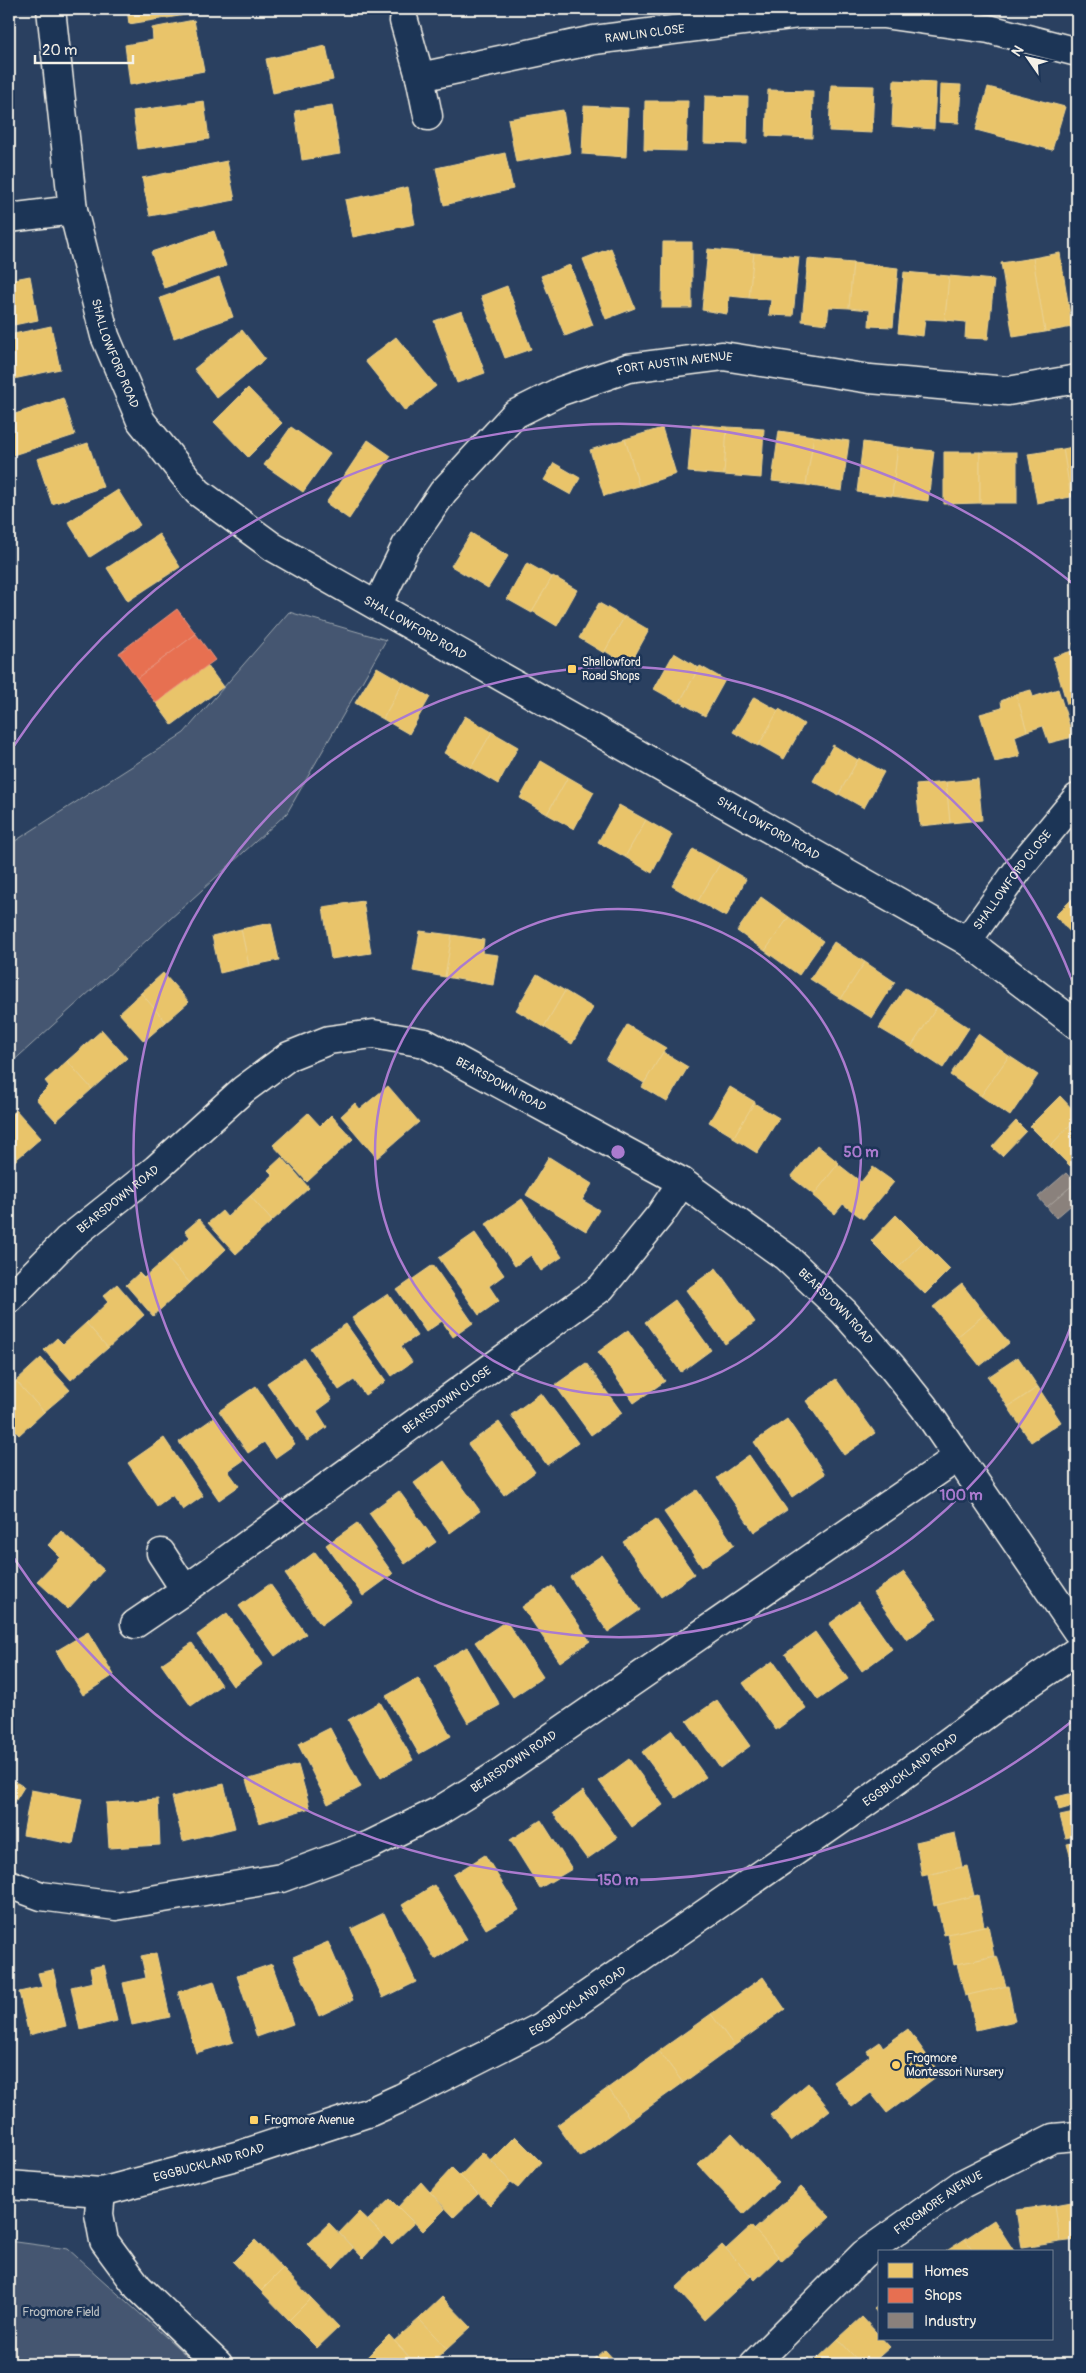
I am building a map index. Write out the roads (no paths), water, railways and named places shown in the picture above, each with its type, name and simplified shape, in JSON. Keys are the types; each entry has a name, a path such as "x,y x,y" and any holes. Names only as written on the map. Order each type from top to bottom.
{"street":[{"name":"SHALLOWFORD ROAD","path":"51,9 73,210 105,336 141,421 198,492 274,547 378,604 967,941 1077,1025"},
{"name":"RAWLIN CLOSE","path":"420,77 594,40 798,14 883,14 989,29 1077,52"},
{"path":"404,21 420,77 428,116"},
{"path":"9,218 73,210"},
{"name":"FORT AUSTIN AVENUE","path":"378,604 406,546 443,492 514,414 561,391 628,368 723,356 870,379 1008,391 1077,379"},
{"name":"SHALLOWFORD CLOSE","path":"967,941 1023,863 1077,798"},
{"name":"BEARSDOWN ROAD","path":"9,1300 67,1240 156,1169 243,1090 288,1056 329,1040 373,1034 425,1043 682,1182 786,1256 844,1312 924,1407 1077,1631"},
{"name":"BEARSDOWN CLOSE","path":"135,1624 185,1590 601,1288 660,1215 682,1182"},
{"name":"BEARSDOWN ROAD","path":"9,1884 41,1896 116,1906 281,1878 370,1845 439,1811 494,1777 958,1457"},
{"path":"161,1552 185,1590"},
{"name":"EGGBUCKLAND ROAD","path":"9,2185 101,2192 240,2156 370,2112 541,2026 860,1806 1077,1651"},
{"name":"FROGMORE AVENUE","path":"754,2364 864,2254 962,2184 1053,2138 1077,2136"},
{"path":"101,2192 99,2214 104,2240 138,2287 218,2364"}],"place":[{"name":"Shallowford Road Shops","path":"572,669"},
{"name":"Frogmore Montessori Nursery","path":"896,2065"},
{"name":"Frogmore Avenue","path":"254,2120"}],"park label":[{"name":"Frogmore Field","path":"61,2312"}]}
